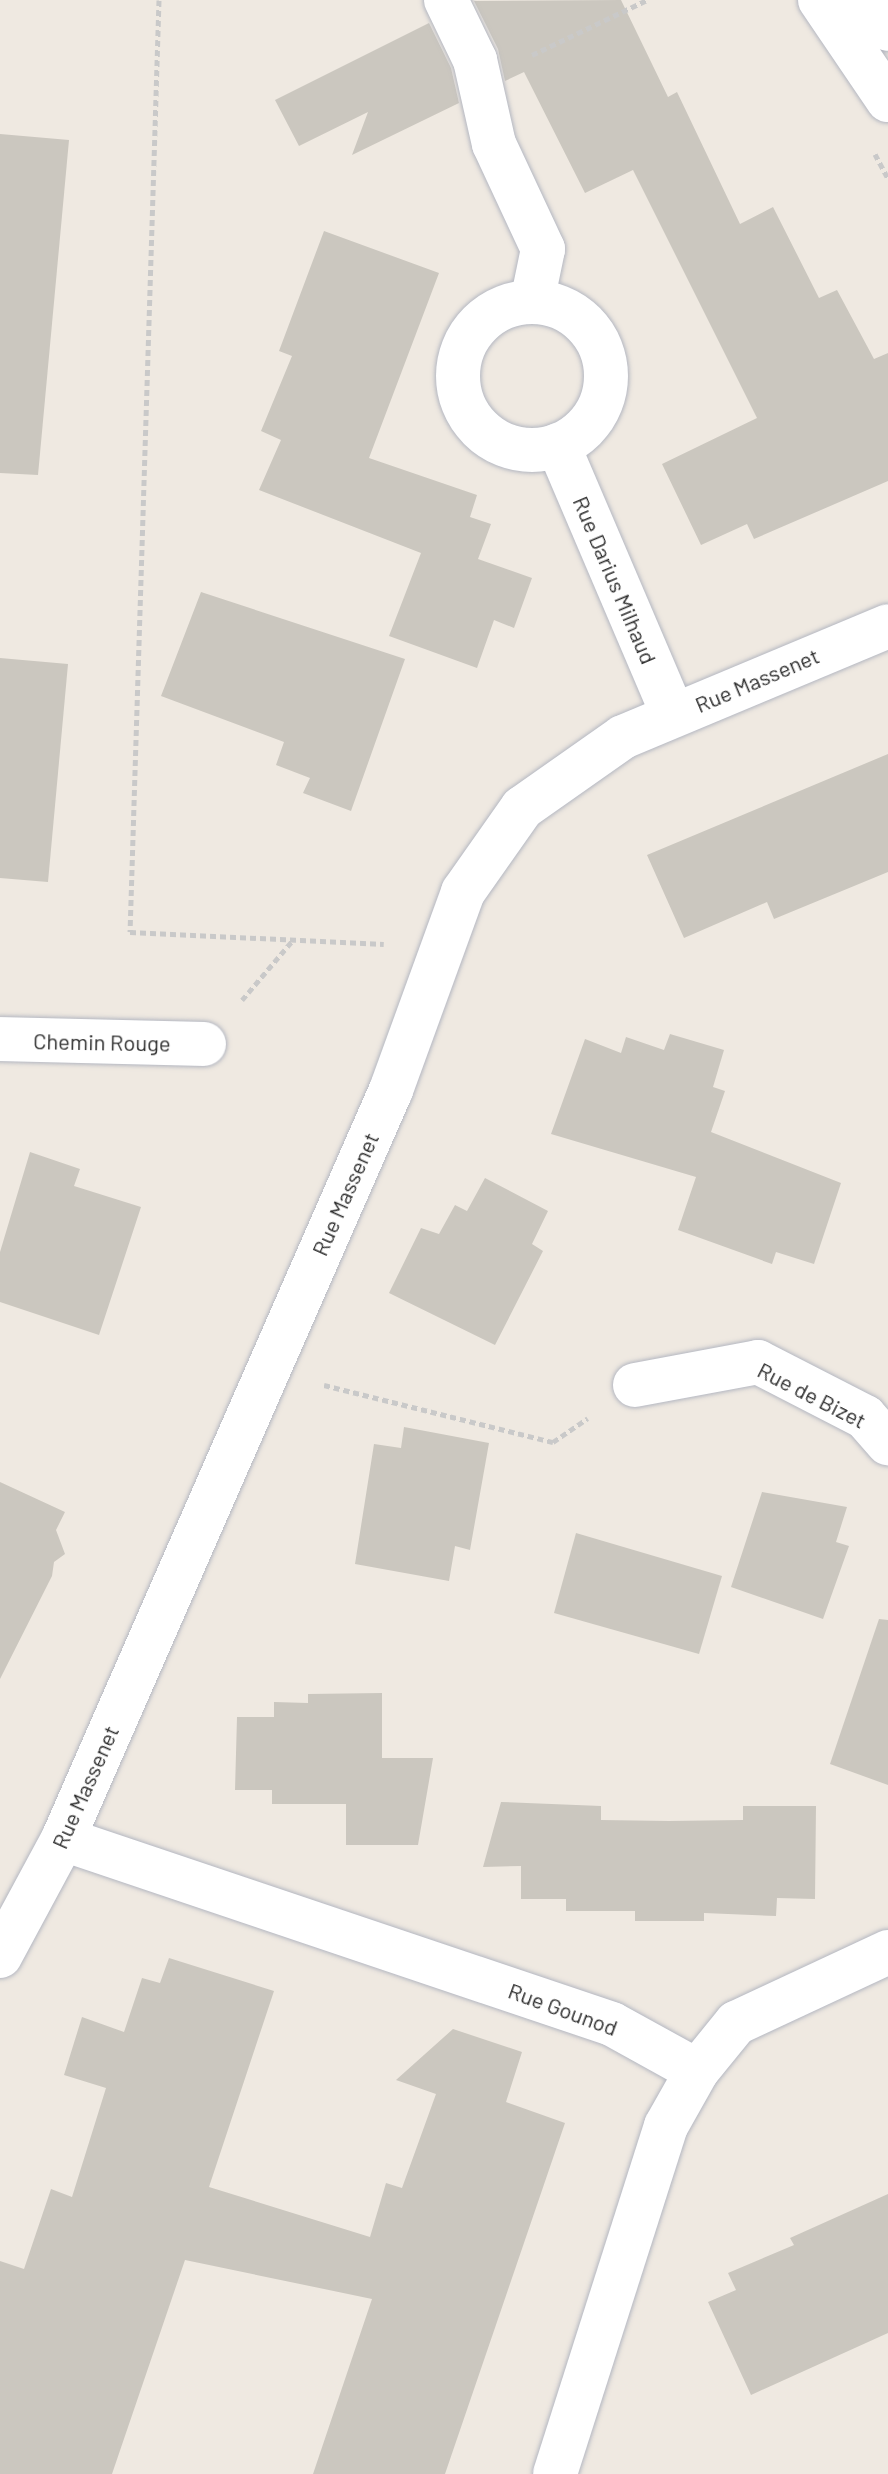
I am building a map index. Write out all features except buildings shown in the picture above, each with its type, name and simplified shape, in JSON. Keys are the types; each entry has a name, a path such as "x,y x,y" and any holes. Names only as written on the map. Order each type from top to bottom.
{"street":[{"path":"446,0 481,80 494,144 543,249 532,302"},
{"path":"820,0 888,100"},
{"path":"866,0 888,29"},
{"path":"532,302 577,316 604,356 607,380 601,403 590,424 558,445 522,451 499,443 478,428 463,408 457,383 459,359 485,317 507,305 532,302"},
{"name":"Rue Darius Milhaud","path":"558,445 673,715"},
{"name":"Rue Massenet","path":"0,1956 63,1839 391,1090 463,892 522,808 623,737 888,626"},
{"name":"Chemin Rouge","path":"0,1039 204,1044"},
{"name":"Rue de Bizet","path":"635,1385 758,1362 865,1417 888,1443"},
{"name":"Rue Gounod","path":"63,1839 612,2024 697,2071"},
{"path":"555,2474 666,2126 697,2071 736,2023 888,1952"}],"path":[{"path":"159,0 130,932 443,947"},
{"path":"481,80 647,0"},
{"path":"204,1044 293,940"},
{"path":"266,1371 553,1442 635,1385"}]}
